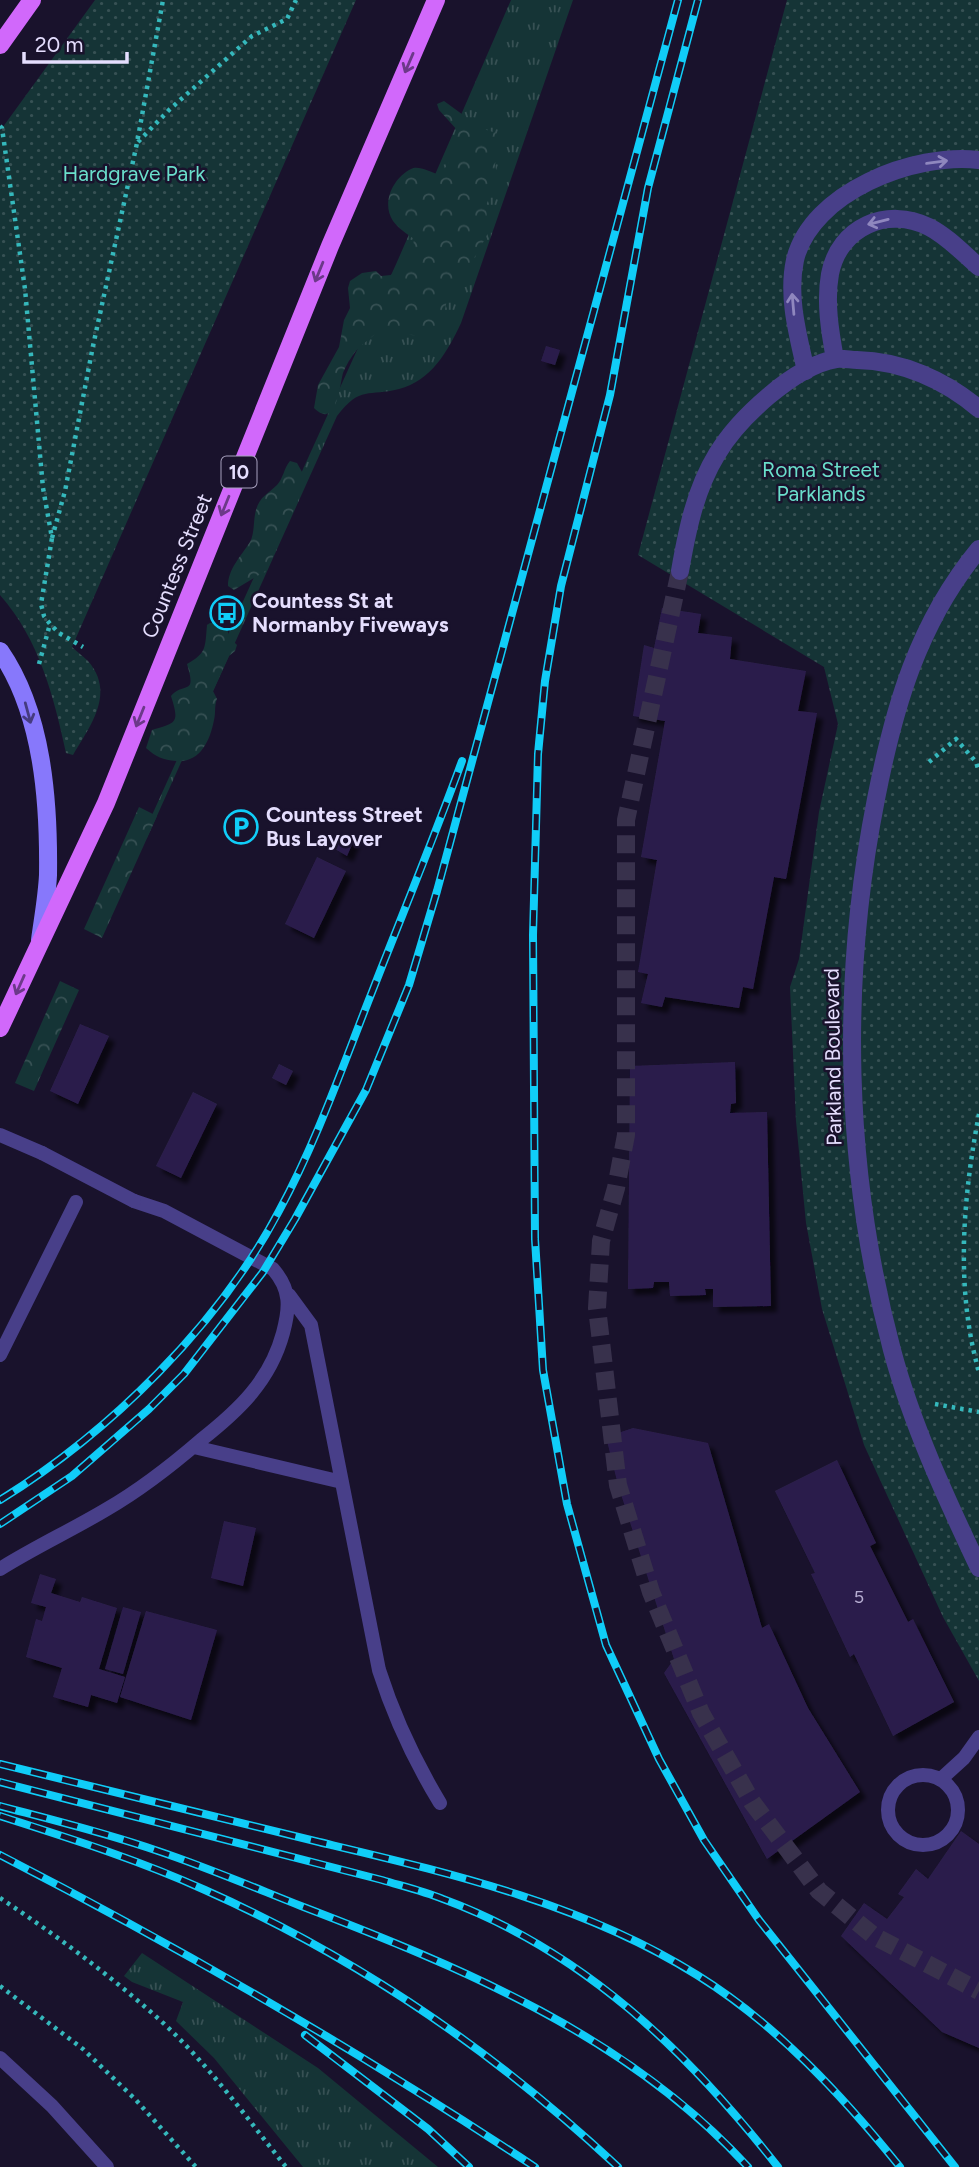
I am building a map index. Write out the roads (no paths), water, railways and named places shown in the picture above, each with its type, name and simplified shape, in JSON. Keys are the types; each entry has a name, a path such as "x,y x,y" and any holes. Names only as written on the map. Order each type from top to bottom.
{"main road":[{"path":"0,45 32,0"},
{"name":"Countess Street","path":"0,1028 106,803 330,246 436,0"},
{"path":"0,651 9,664 24,699 35,739 44,794 48,878 40,942"}],"street":[{"path":"806,371 792,304 792,276 795,259 808,230 831,205 870,180 895,170 953,159 979,160"},
{"path":"835,359 828,311 830,273 843,245 865,225 881,219 914,221 932,228 979,267"},
{"path":"680,571 686,532 699,492 717,455 740,423 771,393 806,371 835,359 877,360 923,374 959,392 979,409"},
{"name":"Parkland Boulevard","path":"979,550 949,591 920,644 898,700 886,748 867,845 854,951 852,1085 857,1159 871,1257 892,1351 946,1499 979,1568"}],"lane":[{"path":"0,1135 42,1153 134,1201 164,1212 273,1269 282,1279 288,1294 311,1325 371,1636 389,1703 415,1760 440,1803"},
{"path":"0,1355 76,1202"},
{"path":"0,1569 108,1509 194,1447 249,1399 271,1367 279,1348 289,1311 288,1294"},
{"path":"194,1447 342,1482"},
{"path":"941,1779 964,1758 979,1737"},
{"path":"930,1775 941,1779 954,1792 959,1807 955,1824 937,1844 925,1846 905,1841 895,1832 888,1816 890,1798 900,1783 911,1777 930,1775"},
{"path":"0,2058 52,2106 98,2164"}],"tunnel":[{"path":"680,571 626,820 626,1135 616,1188 601,1241 597,1308 618,1485 651,1592 701,1713 752,1802 819,1891 874,1936 979,1991"}],"railway":[{"path":"0,1524 72,1476 149,1409 184,1374 263,1272 366,1090 409,985 437,891 678,0"},
{"path":"698,0 648,188 610,395 561,586 545,681 538,754 533,935 535,1239 543,1370 567,1504 606,1645 659,1759 704,1840 759,1920 955,2167"},
{"path":"0,1500 81,1443 158,1373 193,1335 254,1253 293,1184 317,1130 462,761"},
{"path":"0,1764 465,1879 561,1909 608,1928 697,1975 726,1994 781,2038 855,2114 900,2167"},
{"path":"0,1782 382,1880 435,1896 494,1921 542,1946 629,2009 707,2084 778,2167"},
{"path":"0,1806 119,1838 194,1864 482,1981 597,2043 650,2080 701,2121 748,2167"},
{"path":"0,1816 104,1850 180,1879 317,1946 423,2011 474,2047 523,2085 618,2167"},
{"path":"0,1855 272,2004 535,2167"},
{"path":"305,2035 428,2129 469,2167"}],"place":[{"name":"Countess St at Normanby Fiveways","path":"227,613"},
{"name":"Countess Street Bus Layover","path":"241,827"}],"park label":[{"name":"Hardgrave Park","path":"134,174"},
{"name":"Roma Street Parklands","path":"821,482"}]}
